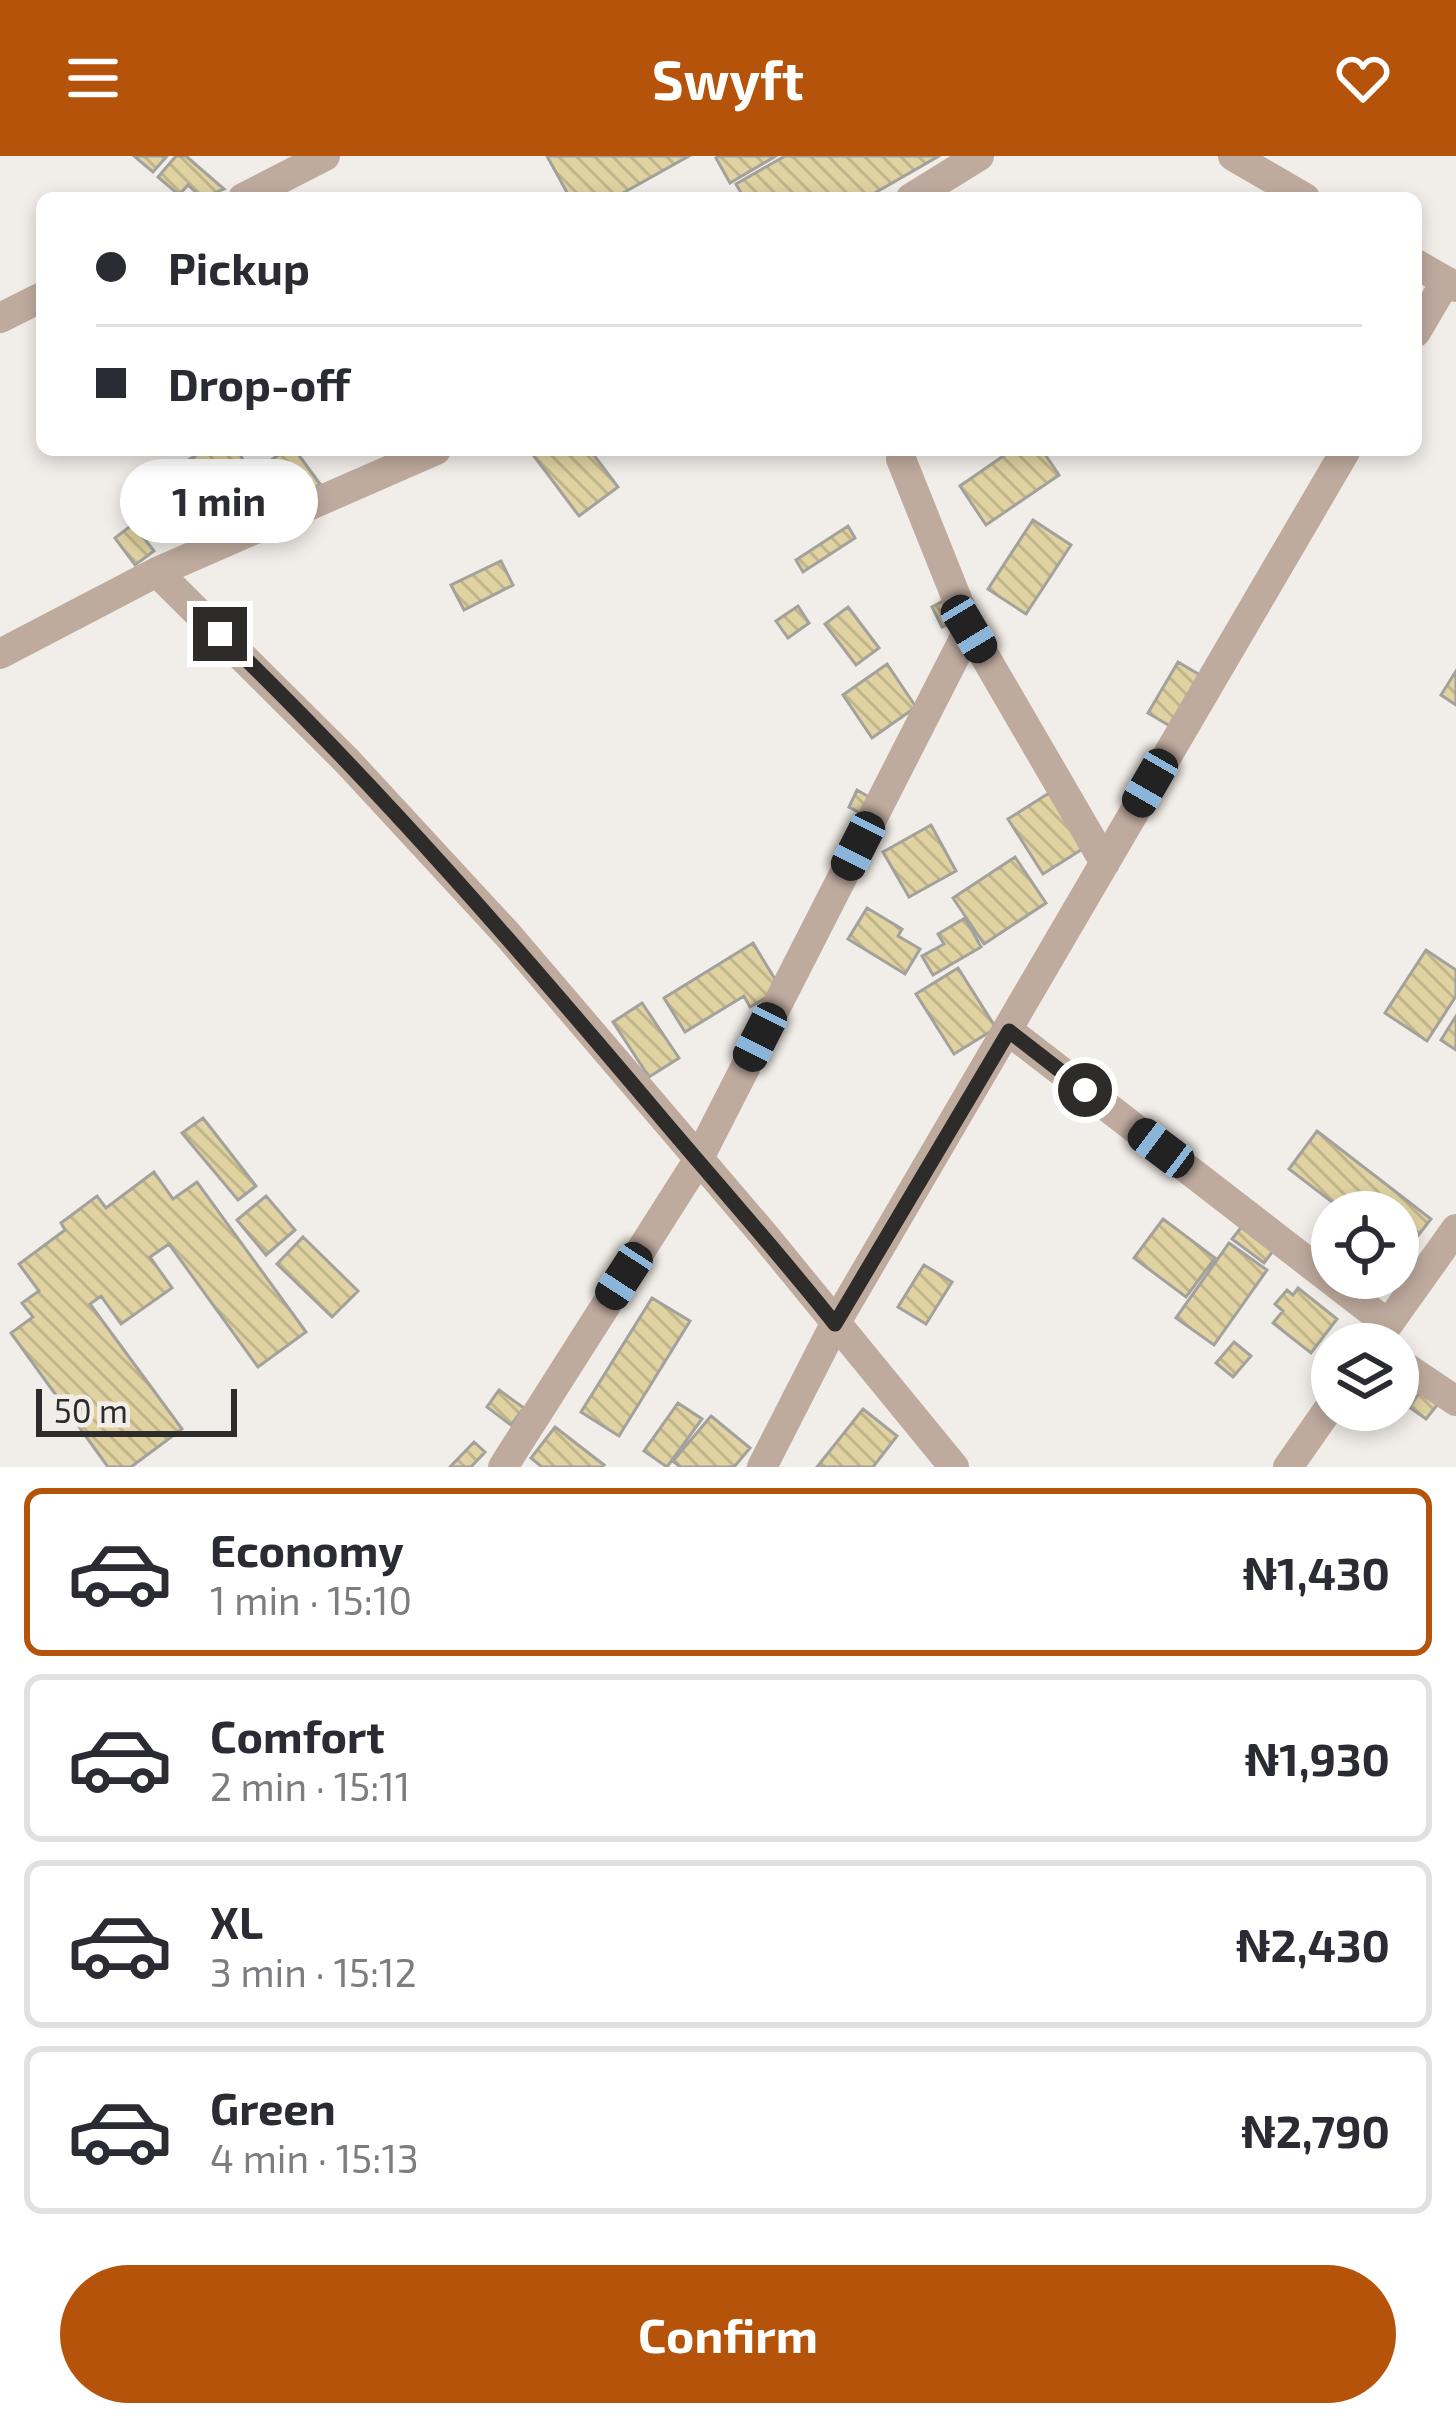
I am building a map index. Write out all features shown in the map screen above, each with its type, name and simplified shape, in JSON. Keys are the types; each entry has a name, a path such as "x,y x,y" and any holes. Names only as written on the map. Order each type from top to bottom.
{"street":[{"path":"256,192 325,156"},
{"path":"920,192 979,156"},
{"path":"1233,156 1295,192"},
{"path":"1422,267 1451,284 1422,324"},
{"path":"0,318 36,300"},
{"path":"0,654 157,572 422,456"},
{"path":"762,1467 835,1324 1342,456"},
{"path":"901,459 969,629 1105,862"},
{"path":"157,572 347,762 507,934 954,1467"},
{"path":"502,1467 698,1162 969,629"},
{"path":"1009,1031 1367,1323"},
{"path":"1389,1323 1456,1229"},
{"path":"1419,1376 1456,1401"},
{"path":"1288,1467 1313,1431"}],"building":[{"path":"134,156 167,156 153,172"},
{"path":"176,156 186,156 224,189 196,192 188,185 176,192 158,177"},
{"path":"547,156 689,156 625,192 567,192"},
{"path":"719,156 776,156 730,183"},
{"path":"785,156 939,156 876,192 741,192 736,184"},
{"path":"195,456 241,456 245,464 140,525 124,498"},
{"path":"277,456 299,456 320,484 298,500 270,461"},
{"path":"534,456 595,456 618,487 579,516"},
{"path":"1003,456 1046,456 1059,475 986,525 960,486"},
{"path":"1033,520 1071,545 1026,614 988,589"},
{"path":"133,524 154,551 135,565 115,538"},
{"path":"848,526 855,538 803,572 796,560"},
{"path":"501,561 513,585 464,610 451,585"},
{"path":"947,599 957,620 942,627 932,607"},
{"path":"798,606 809,623 788,638 776,621"},
{"path":"848,607 879,648 856,665 825,624"},
{"path":"1178,662 1200,675 1170,726 1148,713"},
{"path":"887,664 916,707 872,738 843,695"},
{"path":"1456,671 1456,705 1441,695"},
{"path":"857,790 869,797 860,813 849,807"},
{"path":"1049,793 1084,848 1043,874 1008,819"},
{"path":"931,825 956,871 909,897 883,852"},
{"path":"1015,857 1046,903 984,944 953,898"},
{"path":"867,908 902,929 898,936 920,949 905,974 848,939"},
{"path":"965,918 981,947 933,975 922,956 944,944 938,934"},
{"path":"753,943 781,989 750,1007 744,996 685,1032 664,998"},
{"path":"1426,950 1456,970 1456,996 1427,1041 1385,1013"},
{"path":"958,968 996,1028 954,1054 916,994"},
{"path":"642,1003 679,1058 649,1077 613,1022"},
{"path":"1456,1016 1456,1050 1441,1040"},
{"path":"203,1118 256,1186 238,1200 182,1133"},
{"path":"1317,1131 1395,1191 1318,1191 1289,1169"},
{"path":"154,1172 173,1199 197,1182 306,1332 258,1367 169,1244 150,1257 172,1288 121,1324 101,1296 90,1304 182,1429 131,1467 108,1467 11,1333 33,1317 22,1303 39,1291 19,1264 65,1230 61,1223 97,1196 106,1208"},
{"path":"266,1196 295,1230 266,1255 237,1220"},
{"path":"1419,1210 1431,1219 1419,1234"},
{"path":"1163,1219 1215,1258 1186,1297 1134,1258"},
{"path":"1246,1221 1278,1244 1264,1263 1232,1239"},
{"path":"303,1237 358,1291 332,1317 277,1264"},
{"path":"1229,1243 1267,1270 1214,1345 1176,1318"},
{"path":"924,1265 952,1282 926,1324 898,1307"},
{"path":"1298,1288 1337,1319 1311,1323 1311,1353 1273,1323 1283,1311 1275,1304 1287,1290 1293,1295"},
{"path":"652,1298 690,1321 619,1436 581,1412"},
{"path":"1234,1342 1251,1356 1233,1377 1216,1363"},
{"path":"499,1390 524,1408 511,1425 487,1407"},
{"path":"1419,1394 1438,1404 1426,1419 1419,1414"},
{"path":"678,1403 702,1419 667,1467 644,1451"},
{"path":"863,1409 897,1436 873,1467 817,1467"},
{"path":"711,1416 750,1448 734,1467 680,1467 673,1461"},
{"path":"555,1427 604,1465 542,1467 531,1458"},
{"path":"474,1442 485,1452 471,1467 450,1467"}],"route":[{"path":"220,634 507,934 835,1324 1009,1031 1085,1090"}]}
